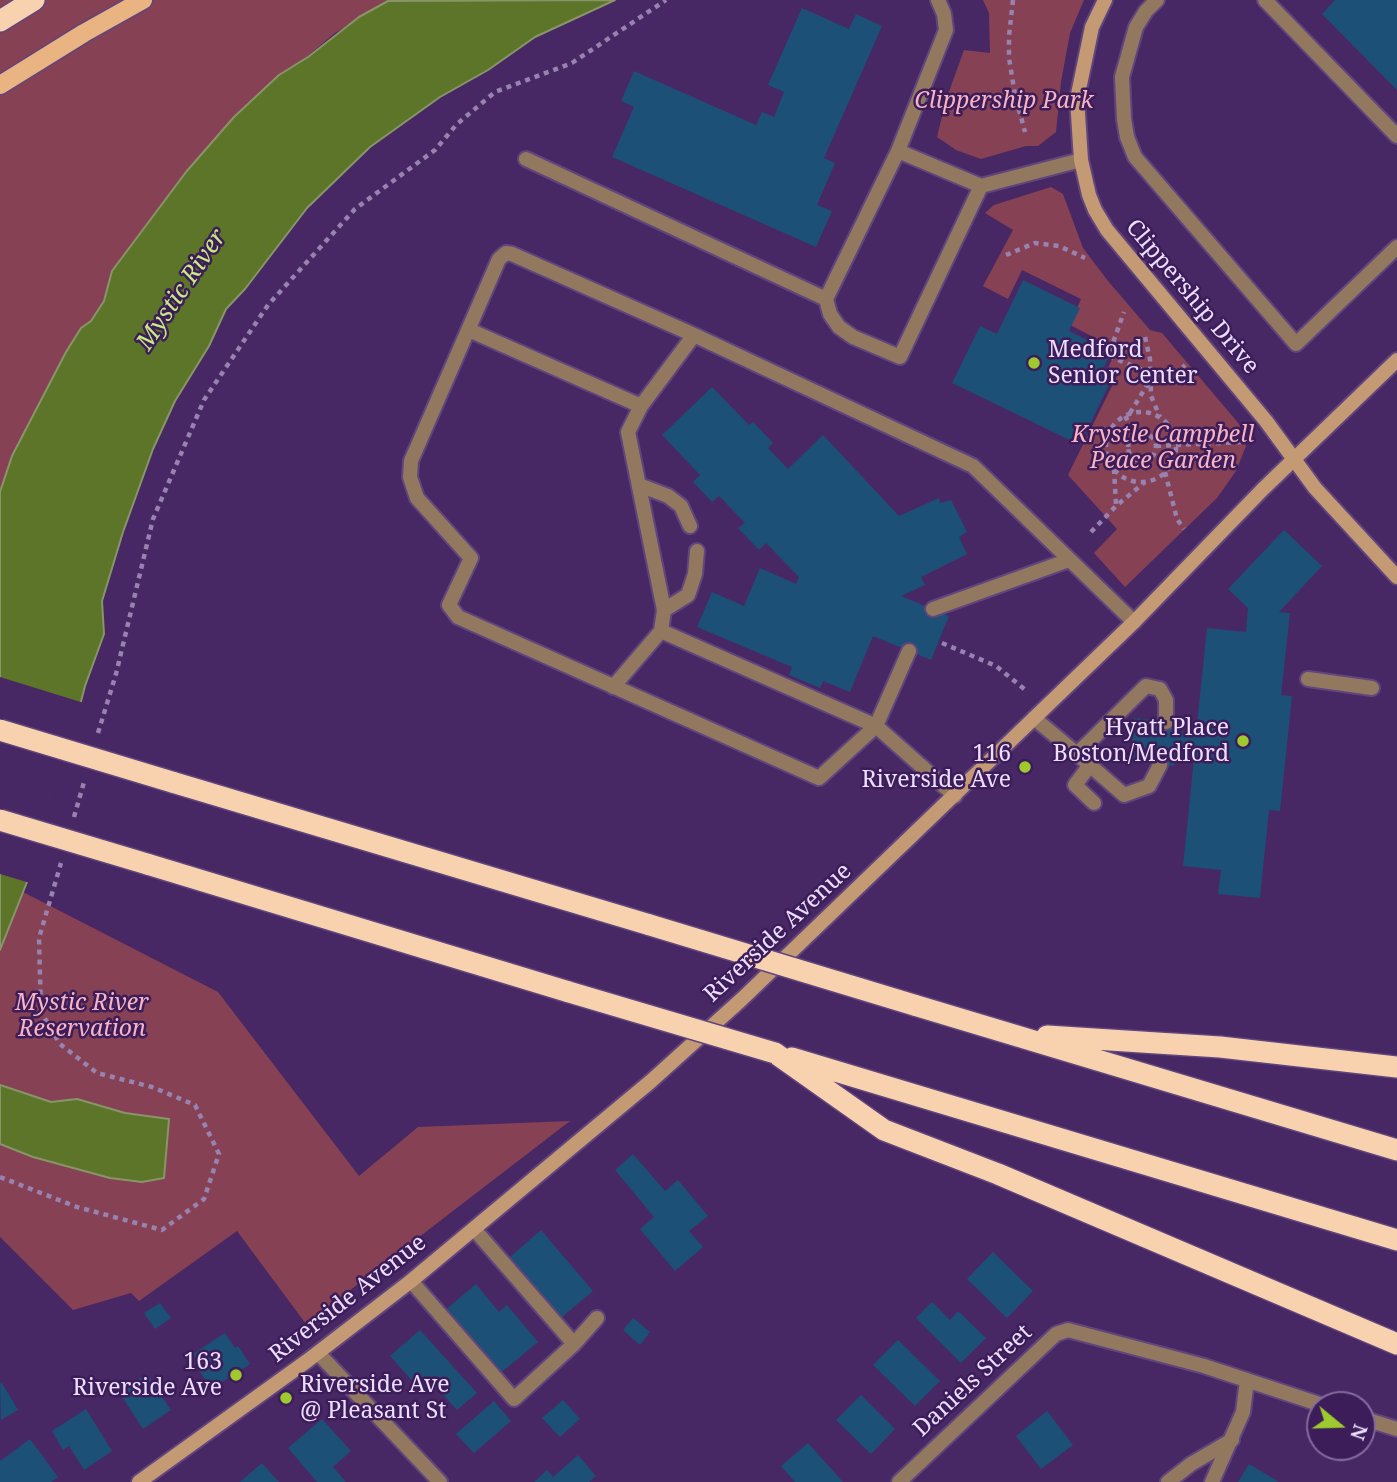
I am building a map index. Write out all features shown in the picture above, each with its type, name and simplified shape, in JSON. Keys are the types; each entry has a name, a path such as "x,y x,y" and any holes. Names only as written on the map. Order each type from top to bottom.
{"highway":[{"path":"0,8 16,0"},
{"path":"0,21 34,0"},
{"path":"0,730 1397,1150"},
{"path":"0,820 775,1053 824,1076 1397,1240"},
{"path":"1010,1033 1220,1047 1397,1066"},
{"path":"824,1076 884,1130 998,1174 1397,1344"}],"main road":[{"path":"0,85 144,0"},
{"name":"Clippership Drive","path":"1105,0 1092,27 1077,99 1081,160 1089,195 1107,230 1266,421 1315,488 1397,577"},
{"name":"Riverside Avenue","path":"139,1482 318,1353 411,1281 650,1082 742,999 955,796 1397,360"}],"street":[{"path":"938,0 944,14 946,30 898,150 826,299 830,314 839,327 853,337 900,357 981,186"},
{"path":"1157,0 1136,27 1122,77 1124,119 1127,137 1135,157 1296,344 1394,256"},
{"path":"1265,0 1397,136"},
{"path":"898,150 981,186 1081,160"},
{"path":"526,159 826,299"},
{"path":"909,652 876,726 819,778 458,617 449,605 471,558 416,498 411,477 411,461 499,259 506,253 694,335 973,466 1134,622"},
{"path":"469,330 641,406"},
{"path":"613,687 661,631 664,610 628,432 641,406 694,335"},
{"path":"639,485 668,496 681,506 690,526"},
{"path":"664,610 688,596 695,574 697,551"},
{"path":"933,609 1069,560"},
{"path":"661,631 876,726 955,796"},
{"path":"1308,679 1372,688"},
{"path":"1077,754 1146,686 1160,689 1166,700 1166,722"},
{"path":"1034,718 1124,795 1149,786 1160,765"},
{"path":"1090,765 1075,785 1094,803"},
{"path":"474,1229 573,1344"},
{"path":"411,1281 514,1399 597,1318"},
{"name":"Daniels Street","path":"899,1482 1056,1334 1068,1330 1247,1380"},
{"path":"318,1353 440,1482"},
{"path":"1212,1482 1243,1412 1247,1380 1306,1400"},
{"path":"1376,1422 1397,1429"},
{"path":"1168,1482 1191,1464 1232,1440"}],"path":[{"path":"410,168 435,150 457,124 495,92 572,63 666,0"},
{"path":"1013,0 1009,58 1025,132"},
{"path":"1006,255 1035,243 1059,246 1085,258"},
{"path":"1125,312 1109,354 1150,373 1166,376 1178,372 1185,365"},
{"path":"1145,337 1150,359 1151,396 1160,418"},
{"path":"1144,482 1127,479 1114,469 1109,461 1106,442 1114,425 1127,415 1141,398 1149,381"},
{"path":"1091,532 1144,482 1165,472 1174,455 1175,446 1168,425 1160,418 1150,413 1127,415"},
{"path":"1127,415 1136,434"},
{"path":"1128,453 1128,441 1136,434 1148,434 1156,446"},
{"path":"1156,446 1241,442"},
{"path":"1128,453 1137,460 1146,460 1153,455 1156,446"},
{"path":"1109,461 1128,453"},
{"path":"1114,469 1116,506"},
{"path":"1165,472 1177,519 1184,529"},
{"path":"942,643 996,666 1027,692"}],"green space":[{"path":"0,0 390,0 335,33 234,118 186,172 112,271 104,301 91,321 81,328 66,352 12,456 0,492"},
{"name":"Clippership Park","path":"983,0 1084,0 1070,33 1056,132 1038,146 1026,146 981,159 956,150 937,137 946,100 964,50 990,53 989,13"},
{"name":"Krystle Campbell Peace Garden","path":"1051,187 1063,194 1083,248 1150,330 1162,333 1239,424 1246,446 1236,471 1217,498 1125,587 1094,553 1117,529 1068,475 1118,374 1108,368 1117,349 1070,325 1081,299 1022,270 1008,299 983,286 1013,230 985,213 994,205"},
{"name":"Mystic River Reservation","path":"23,892 218,992 359,1176 418,1127 570,1121 306,1324 237,1231 139,1301 131,1293 73,1310 0,1237 0,1144 33,1157 110,1178 142,1182 169,1119 125,1113 77,1099 51,1102 0,1085 0,950"}],"water":[{"name":"Mystic River","path":"615,0 535,37 488,70 440,97 370,147 307,208 245,289 226,309 209,346 175,401 153,449 123,532 102,601 104,634 85,686 64,767 52,790 33,867 0,950 0,492 12,456 66,352 81,328 91,321 104,301 112,271 186,172 234,117 279,75 308,57 359,17 388,1"},
{"path":"0,1085 51,1102 77,1099 125,1113 169,1119 164,1178 142,1182 110,1178 33,1157 0,1144"}],"pier":[{"path":"0,677 84,703 67,768 56,792 47,840 30,883 0,874"}],"building":[{"path":"1335,0 1397,0 1397,90 1322,14"},
{"path":"802,8 849,29 856,14 882,26 824,158 835,163 817,205 832,211 816,247 612,157 634,107 621,101 634,71 756,125 762,112 774,117 784,92 768,85"},
{"name":"Medford Senior Center","path":"1023,280 1080,308 1069,331 1111,352 1103,369 1114,374 1080,445 952,383 980,326 997,334"},
{"path":"712,387 749,425 753,422 773,443 768,448 788,469 823,435 899,516 939,498 940,503 951,500 967,532 959,537 967,554 921,577 925,585 901,596 949,616 931,660 873,636 850,692 823,681 820,688 789,675 792,667 697,627 712,592 744,606 760,568 796,584 799,577 766,543 759,550 738,528 745,523 719,496 712,502 693,482 700,475 662,435"},
{"path":"1284,530 1322,566 1279,612 1290,613 1281,695 1292,696 1280,811 1269,810 1260,898 1218,894 1221,870 1183,866 1194,759 1175,757 1174,766 1130,762 1134,718 1180,723 1179,732 1196,734 1207,628 1246,632 1248,608 1228,589"},
{"path":"633,1154 665,1191 678,1180 708,1216 689,1231 703,1247 675,1271 640,1229 654,1217 615,1170"},
{"path":"541,1230 593,1291 556,1322 529,1291 534,1286 510,1257"},
{"path":"993,1252 1033,1291 1007,1318 967,1279"},
{"path":"476,1284 499,1312 507,1305 538,1342 497,1376 443,1312"},
{"path":"932,1302 950,1320 958,1311 986,1338 961,1363 916,1318"},
{"path":"160,1303 171,1318 155,1329 144,1313"},
{"path":"633,1318 650,1332 640,1345 623,1330"},
{"path":"420,1330 477,1393 457,1410 432,1382 422,1392 390,1356"},
{"path":"225,1333 250,1364 211,1389 197,1367 201,1365 193,1354"},
{"path":"898,1340 940,1381 915,1406 873,1365"},
{"path":"147,1374 171,1410 143,1429 119,1392"},
{"path":"2,1383 18,1410 1,1420 0,1384"},
{"path":"861,1395 895,1429 871,1454 836,1420"},
{"path":"563,1400 580,1419 560,1437 542,1418"},
{"path":"494,1401 511,1421 474,1453 456,1434"},
{"path":"86,1409 112,1451 84,1470 69,1446 63,1450 52,1431"},
{"path":"1047,1411 1073,1445 1041,1469 1016,1436"},
{"path":"322,1419 351,1451 333,1467 346,1482 317,1482 288,1448"},
{"path":"30,1439 58,1477 51,1482 0,1482 0,1461"},
{"path":"808,1443 843,1482 795,1482 781,1466"},
{"path":"578,1455 596,1476 589,1482 534,1482 547,1470 553,1477"},
{"path":"262,1463 279,1482 240,1482"},
{"path":"1249,1464 1279,1482 1238,1482"}],"place":[{"name":"Medford Senior Center","path":"1034,363"},
{"name":"Hyatt Place Boston/Medford","path":"1243,741"},
{"name":"116 Riverside Ave","path":"1025,767"},
{"name":"163 Riverside Ave","path":"236,1375"},
{"name":"Riverside Ave @ Pleasant St","path":"286,1398"}]}
